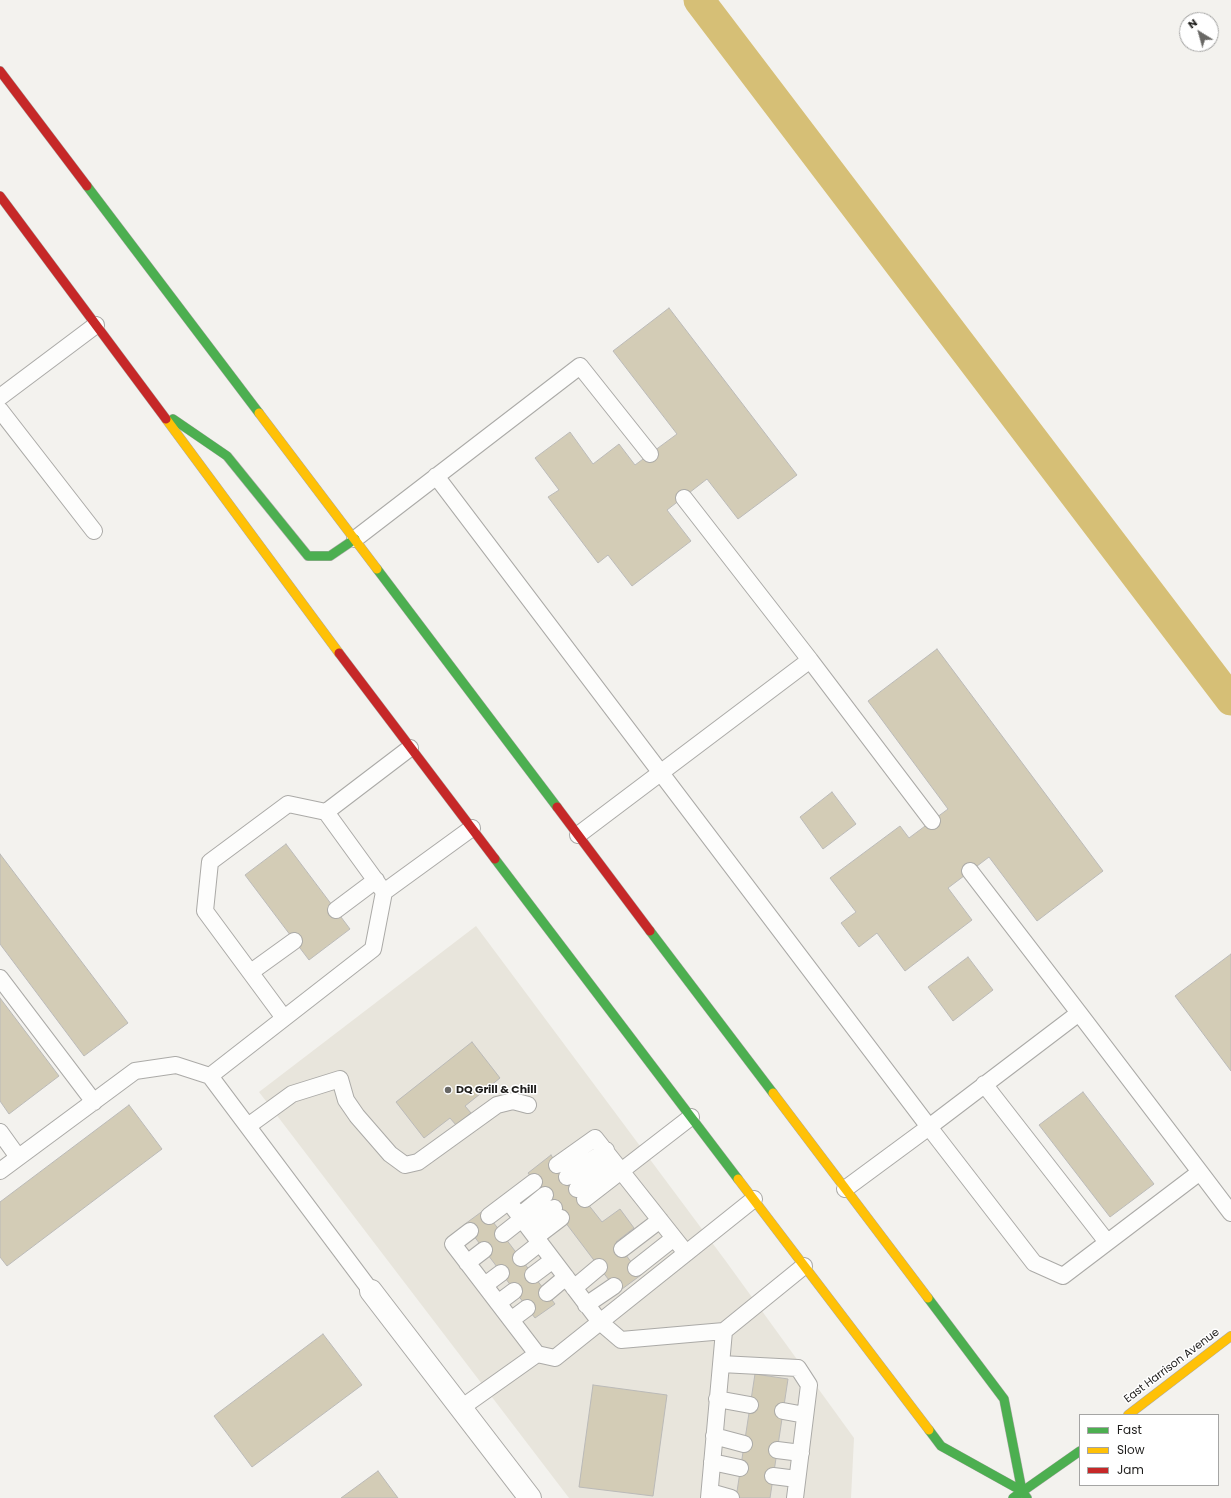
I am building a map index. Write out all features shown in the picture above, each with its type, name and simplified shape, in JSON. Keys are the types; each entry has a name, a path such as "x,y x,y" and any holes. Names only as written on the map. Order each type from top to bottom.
{"main road":[{"path":"0,71 1004,1399 1024,1495"},
{"path":"0,196 410,748 942,1446 1024,1495"},
{"path":"157,408 227,456 308,556 330,556 355,539"},
{"name":"East Harrison Avenue","path":"1129,1414 1231,1336"},
{"path":"1013,1498 1024,1495 1079,1452"}],"street":[{"path":"372,1291 530,1498"}],"lane":[{"path":"0,397 96,325"},
{"path":"355,539 580,366 650,454"},
{"path":"0,410 94,532"},
{"path":"436,476 660,773 1034,1263 1063,1276 1200,1172"},
{"path":"684,498 810,660 932,821"},
{"path":"578,835 810,660"},
{"path":"326,812 410,748"},
{"path":"210,1076 373,949 380,886 326,812 288,804 210,862 205,911 284,1018"},
{"path":"336,910 380,886 472,828"},
{"path":"970,871 1231,1213"},
{"path":"251,972 294,941"},
{"path":"0,978 94,1102"},
{"path":"845,1189 1079,1013"},
{"path":"0,1171 135,1071 176,1065 210,1076 372,1291"},
{"path":"248,1126 292,1094 340,1079 346,1100 357,1116 390,1154 405,1165 418,1162 497,1105 513,1101 528,1105"},
{"path":"984,1084 1107,1242"},
{"path":"686,1253 613,1161 595,1138 572,1183 613,1161 691,1117"},
{"path":"0,1132 18,1157"},
{"path":"489,1216 534,1182"},
{"path":"470,1231 453,1244 537,1354 555,1358 754,1199"},
{"path":"509,1202 586,1305 600,1322 621,1340 724,1331 804,1266"},
{"path":"503,1234 529,1228 553,1207 529,1228 521,1258"},
{"path":"622,1249 660,1220"},
{"path":"636,1268 674,1238"},
{"path":"467,1263 484,1250"},
{"path":"533,1275 553,1260"},
{"path":"547,1293 570,1283 599,1267"},
{"path":"485,1285 501,1273"},
{"path":"586,1305 614,1286"},
{"path":"498,1303 514,1291"},
{"path":"511,1320 527,1308"},
{"path":"724,1331 709,1495 731,1498"},
{"path":"461,1408 537,1354"},
{"path":"721,1364 798,1368 809,1385 795,1498"},
{"path":"717,1399 750,1405"},
{"path":"783,1411 805,1415"},
{"path":"714,1436 744,1444"},
{"path":"777,1450 801,1453"},
{"path":"712,1462 740,1468"},
{"path":"773,1476 797,1479"}],"shaded area":[{"path":"476,926 725,1260 854,1438 851,1498 569,1498 259,1092"}],"building":[{"path":"669,308 797,475 738,519 707,479 667,510 691,541 632,586 608,555 598,563 548,497 559,490 535,458 570,432 593,464 619,444 635,465 677,434 613,351"},
{"path":"937,649 1103,871 1037,921 989,857 948,888 972,920 905,971 877,933 859,947 841,923 856,912 830,878 900,826 909,838 948,809 868,701"},
{"path":"832,792 856,824 823,849 800,817"},
{"path":"286,844 350,929 309,960 245,875"},
{"path":"0,854 128,1023 84,1056 0,944"},
{"path":"1231,954 1231,1071 1175,996"},
{"path":"968,957 993,990 953,1021 928,987"},
{"path":"0,998 59,1076 9,1114 0,1101"},
{"name":"DQ Grill & Chill","path":"472,1042 500,1078 465,1106 471,1113 456,1125 450,1118 424,1138 396,1102"},
{"path":"1083,1092 1154,1184 1110,1217 1039,1125"},
{"path":"129,1105 162,1149 7,1266 0,1257 0,1202"},
{"path":"551,1155 557,1165 602,1222 620,1209 634,1228 616,1242 641,1275 618,1292 528,1173"},
{"path":"484,1210 555,1304 535,1318 465,1224"},
{"path":"323,1334 362,1385 252,1467 214,1416"},
{"path":"755,1374 788,1379 770,1498 736,1498"},
{"path":"593,1385 667,1395 653,1496 579,1487"},
{"path":"378,1471 398,1498 341,1498"}],"waterway":[{"path":"699,0 1231,700"}],"traffic: fast":[{"path":"87,186 259,413"},
{"path":"173,419 227,456 308,556 330,556 355,539"},
{"path":"377,569 557,807"},
{"path":"495,859 738,1179"},
{"path":"650,931 773,1093"},
{"path":"928,1298 1004,1399 1022,1491"},
{"path":"929,1430 941,1446 1022,1491 1027,1498"},
{"path":"1013,1498 1079,1452"}],"traffic: slow":[{"path":"259,413 377,569"},
{"path":"166,419 339,653"},
{"path":"773,1093 928,1298"},
{"path":"738,1179 929,1430"},
{"path":"1129,1414 1231,1336"}],"traffic: jam":[{"path":"0,71 87,186"},
{"path":"0,196 166,419"},
{"path":"339,653 495,859"},
{"path":"557,807 650,931"}],"place":[{"name":"DQ Grill & Chill","path":"448,1090"}]}
